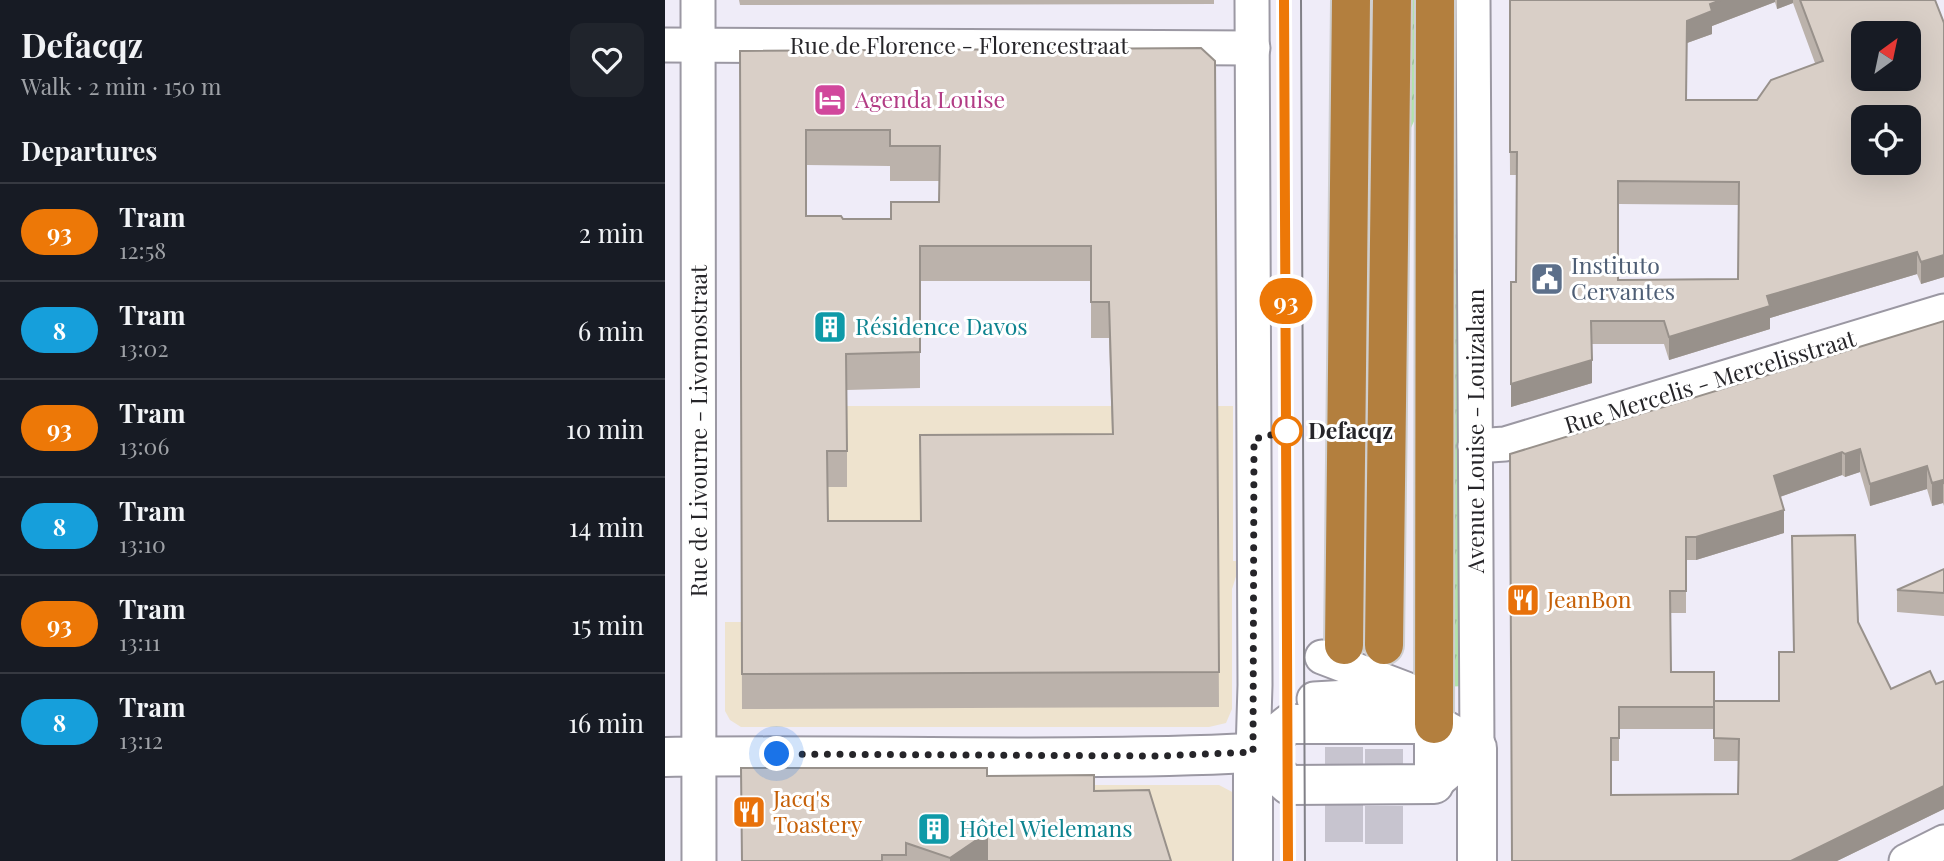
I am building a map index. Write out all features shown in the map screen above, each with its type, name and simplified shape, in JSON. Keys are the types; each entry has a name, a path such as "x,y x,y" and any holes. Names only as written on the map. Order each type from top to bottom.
{"highway":[{"path":"1327,649 1351,0"},
{"path":"1384,645 1392,0"},
{"path":"1434,724 1435,0"}],"street":[{"name":"Rue de Livourne - Livornostraat","path":"698,0 682,756 699,861"},
{"path":"1252,0 1255,685 1253,861"},
{"name":"Avenue Louise - Louizalaan","path":"1473,0 1477,861"},
{"name":"Rue de Florence - Florencestraat","path":"665,45 1253,48"},
{"name":"Rue Mercelis - Mercelisstraat","path":"1475,446 1505,444 1944,312"},
{"path":"1327,649 1418,694 1317,698 1327,649"},
{"path":"682,756 1159,756 1253,752 1289,724 1434,724 1477,748 1434,785 1289,785 1253,752"},
{"path":"1434,724 1434,785"},
{"path":"1906,861 1944,842"}],"shaded area":[{"path":"846,406 1233,406 1233,561 1241,561 1232,589 1232,709 1226,723 1209,727 741,727 730,720 725,711 725,622 921,622 828,557 827,487 847,486"},
{"path":"883,785 1219,785 1236,794 1241,825 1234,827 1234,861 882,861"}],"green space":[{"path":"1399,0 1419,0 1417,115 1408,134"},
{"path":"1452,0 1462,0 1464,686 1444,687"}],"building":[{"path":"1510,0 1721,0 1710,4 1712,11 1687,21 1686,100 1757,100 1771,80 1823,61 1800,0 1935,0 1944,23 1944,255 1921,262 1917,252 1767,296 1770,306 1669,337 1664,321 1591,321 1592,360 1511,384 1511,282 1516,282 1517,152 1510,152","holes":["1618,181 1739,182 1738,279 1618,280"]},
{"path":"1201,48 1215,61 1219,672 742,674 740,51","holes":["806,130 890,130 890,146 940,146 939,202 891,202 891,219 806,216","920,246 1091,246 1091,302 1109,302 1113,434 920,435 921,521 828,521 827,451 847,451 846,354 920,352"]},
{"path":"1944,321 1944,484 1943,480 1932,483 1927,466 1870,484 1860,449 1845,454 1842,452 1774,476 1784,510 1696,537 1686,537 1686,591 1670,591 1671,672 1714,672 1714,701 1779,701 1779,652 1794,652 1792,536 1855,535 1858,622 1891,689 1930,671 1936,684 1944,681 1944,786 1791,861 1512,861 1510,454","holes":["1619,707 1714,707 1714,738 1739,739 1738,794 1611,795 1611,738 1619,738"]},
{"path":"1944,569 1944,593 1897,590"},
{"path":"741,768 987,768 987,776 1094,775 1094,791 1149,790 1171,861 987,861 987,833 950,858 906,843 906,855 882,855 882,861 742,861"}],"tunnel":[{"path":"1344,690 1344,861"},
{"path":"1384,692 1384,861"}],"tram line":[{"path":"1284,0 1288,861"},
{"name":"93","path":"1284,0 1288,861"},
{"path":"1301,0 1305,861"}],"place":[{"name":"Agenda Louise","path":"830,100"},
{"name":"Instituto Cervantes","path":"1547,279"},
{"name":"Résidence Davos","path":"830,327"},
{"name":"Defacqz","path":"1287,431"},
{"name":"JeanBon","path":"1523,600"},
{"name":"Jacq's Toastery","path":"749,812"},
{"name":"Hôtel Wielemans","path":"934,829"}],"route":[{"path":"777,754 1181,756 1253,752 1254,439 1287,431"}]}
